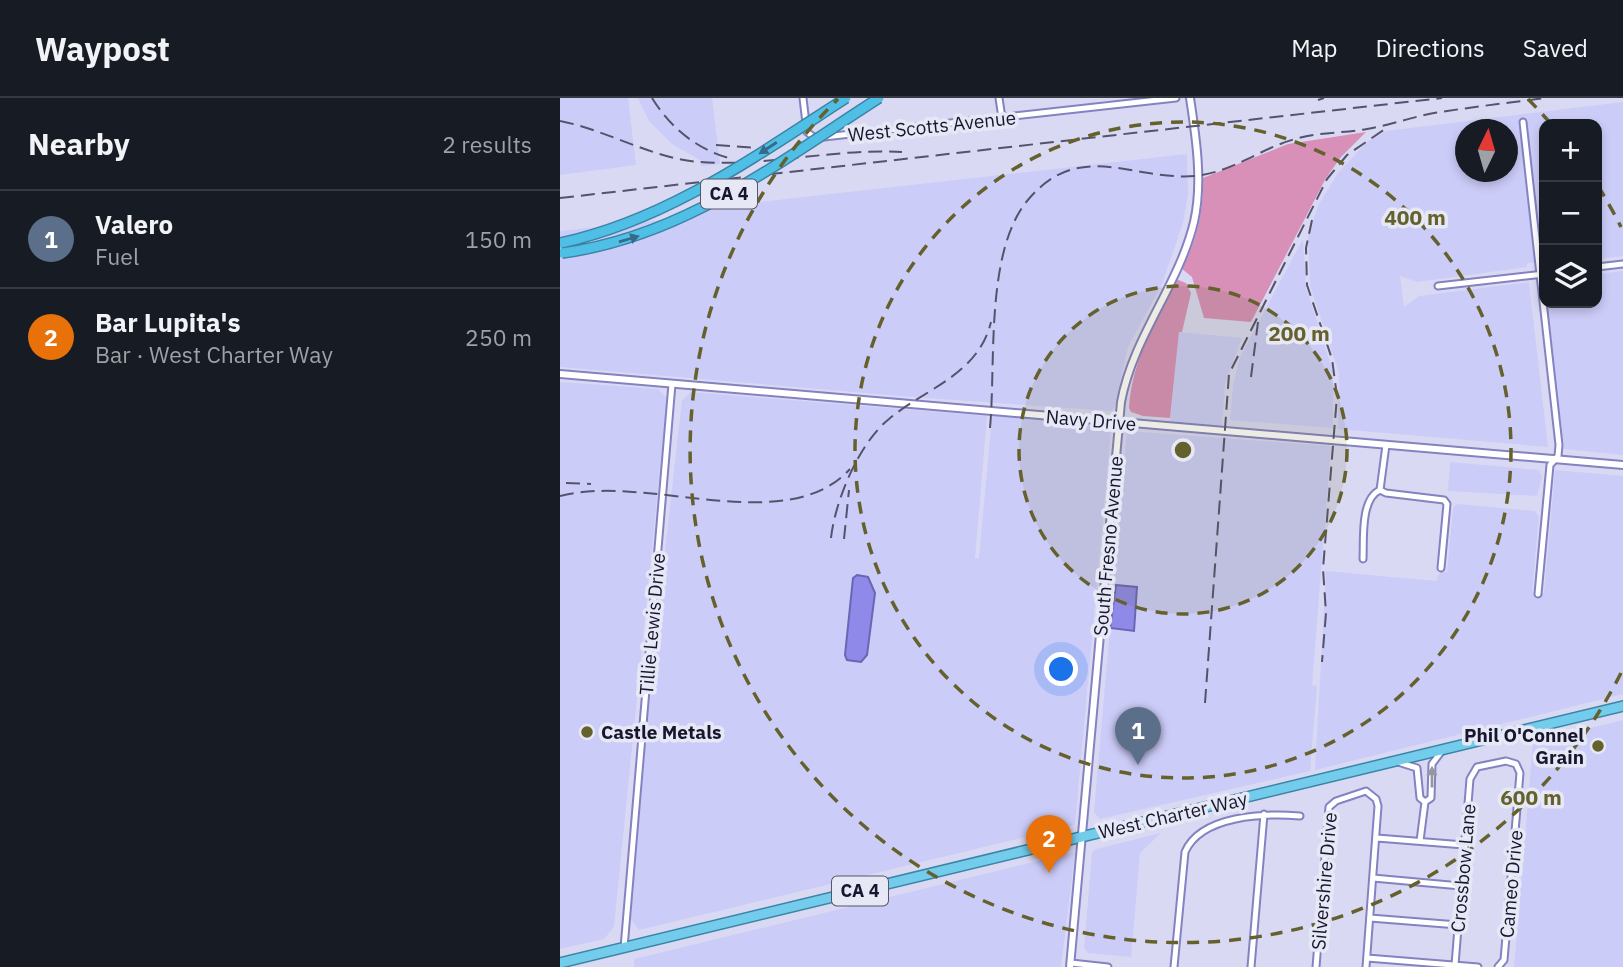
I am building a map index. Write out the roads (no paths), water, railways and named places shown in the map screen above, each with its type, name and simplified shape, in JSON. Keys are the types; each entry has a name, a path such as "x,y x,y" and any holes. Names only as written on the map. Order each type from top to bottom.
{"highway":[{"name":"CA 4","path":"562,248 628,224 683,198 846,98"},
{"name":"CA 4","path":"562,248 630,239 695,214 879,98"},
{"name":"West Charter Way","path":"560,963 1623,706"}],"street":[{"name":"West Scotts Avenue","path":"803,98 807,132 812,138 1176,98"},
{"path":"999,98 1002,118"},
{"name":"South Fresno Avenue","path":"1071,965 1118,422 1132,360 1175,272 1193,224 1198,176 1190,98"},
{"path":"1523,122 1539,250"},
{"path":"1602,266 1623,264"},
{"path":"1438,286 1539,274"},
{"path":"1538,594 1550,466 1558,456 1559,445 1545,308"},
{"name":"Navy Drive","path":"560,374 1623,465"},
{"name":"Tillie Lewis Drive","path":"624,948 672,384"},
{"path":"1380,490 1386,445"},
{"path":"1380,490 1444,500 1447,504 1441,568"},
{"path":"1363,559 1367,505 1372,494 1380,490"},
{"path":"1420,841 1425,802 1431,798 1432,764 1441,752"},
{"name":"Cameo Drive","path":"1472,771 1477,767 1506,761 1516,764 1520,773 1504,960 1499,967"},
{"path":"1398,762 1417,768 1420,798 1425,802"},
{"name":"Crossbow Lane","path":"1455,965 1472,771"},
{"name":"Silvershire Drive","path":"1316,967 1329,807 1336,801 1361,792 1376,799 1377,838"},
{"path":"1251,967 1264,814"},
{"path":"1174,967 1185,852 1190,840 1205,828 1264,814 1300,816"},
{"path":"1366,967 1377,838 1464,845"},
{"path":"1373,878 1461,886"},
{"path":"1370,918 1458,925"},
{"path":"1367,958 1478,967"},
{"path":"1071,965 1108,967"}],"railway":[{"path":"652,98 685,136 706,149 729,158"},
{"path":"1318,100 1324,98"},
{"path":"560,198 1442,98"},
{"path":"990,428 995,310 1004,249 1014,223 1027,201 1047,182 1066,171 1086,167 1107,167 1172,176 1209,174 1307,136 1367,129 1434,113 1545,98"},
{"path":"560,121 646,150 699,162 750,162 877,151 902,152"},
{"path":"1205,703 1229,374 1327,179 1347,155 1385,129"},
{"path":"716,145 756,148"},
{"path":"1312,220 1306,248 1307,285 1332,359 1337,396 1323,569 1326,613 1322,662"},
{"path":"831,538 843,490 859,457 878,429 903,408 963,368 975,355 991,322"},
{"path":"1251,377 1258,322"},
{"path":"560,496 595,491 753,502 790,500 823,489 850,469"},
{"path":"566,483 591,484"},
{"path":"844,539 849,490"}],"place":[{"name":"Castle Metals","path":"587,732"},
{"name":"Phil O'Connel Grain","path":"1598,746"},
{"name":"Valero","path":"1138,765"},
{"name":"Bar Lupita's","path":"1049,873"}]}
